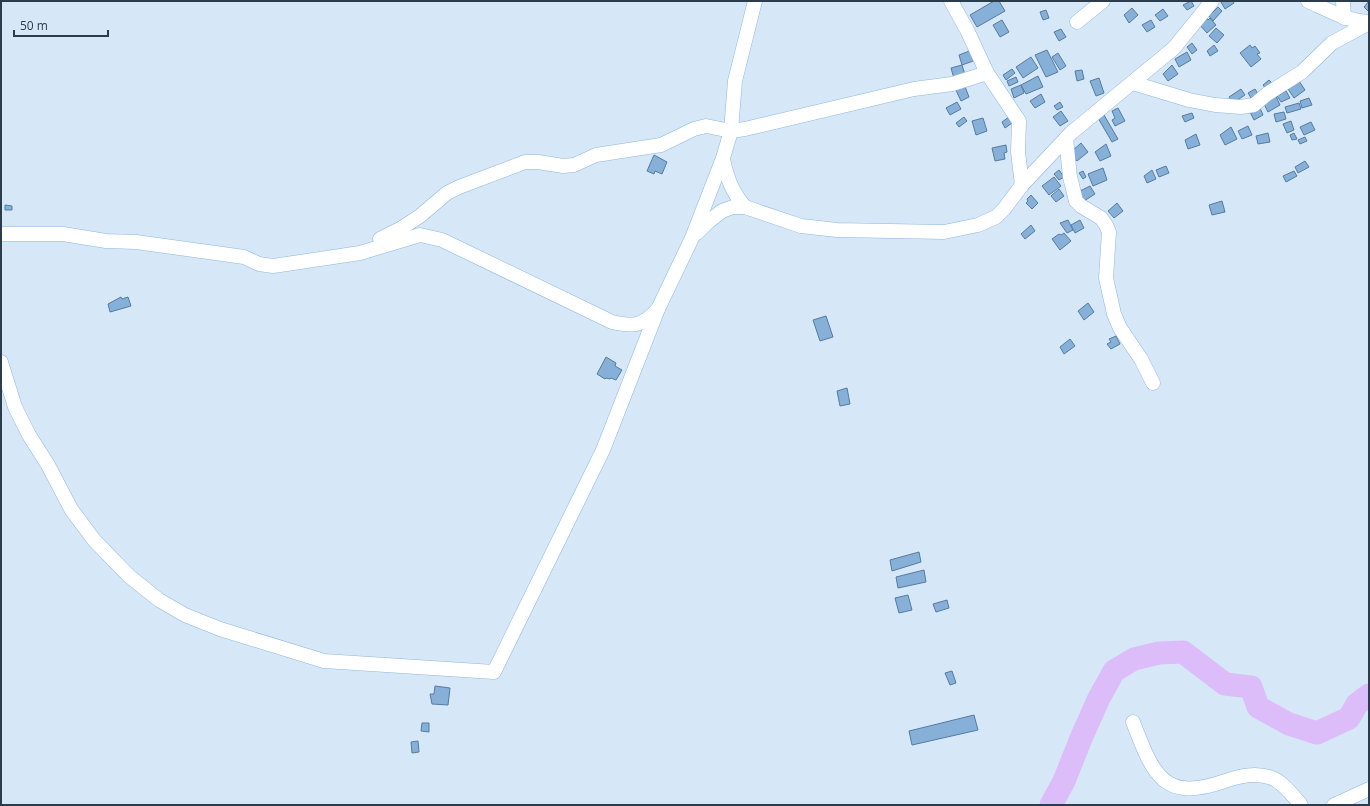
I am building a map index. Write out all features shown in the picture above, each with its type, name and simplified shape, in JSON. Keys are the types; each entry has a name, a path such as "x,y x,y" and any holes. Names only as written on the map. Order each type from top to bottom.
{"street":[{"path":"951,1 967,30 987,73 1019,121 1018,152 1022,185"},
{"path":"1077,22 1103,1"},
{"path":"692,238 722,211 733,207 745,207 801,226 821,229 944,232 978,225 996,217 1004,210 1022,185 1066,138 1090,116 1133,84 1174,48 1212,1"},
{"path":"1308,1 1344,18 1369,23"},
{"path":"1343,1 1344,18"},
{"path":"1,362 15,407 29,435 48,465 71,509 94,540 129,576 159,600 185,615 220,628 324,661 494,672 604,450 658,309 692,238 723,158 731,131 735,81 757,3"},
{"path":"1133,84 1189,100 1241,107 1254,105 1267,94 1302,72 1332,43 1369,23"},
{"path":"345,255 400,229 420,216 447,192 459,186 525,162 538,162 563,166 574,165 596,155 661,145 694,129 706,126 731,131 914,89 952,84 987,73"},
{"path":"1066,138 1070,177 1076,200 1081,206 1101,218 1109,232 1106,278 1114,314 1120,328 1141,359 1153,383"},
{"path":"723,158 726,176 735,194 745,207"},
{"path":"1,234 63,234 106,241 136,242 244,258 259,264 273,266 345,255 381,247 420,234 442,240 612,322 629,326 642,323 650,318 658,309"},
{"path":"1133,722 1144,751 1165,782 1180,789 1197,789 1246,775 1260,775 1273,779 1282,785 1301,805"},
{"path":"1334,805 1369,789"}],"building":[{"path":"994,1 999,1 1005,11 977,27 970,15"},
{"path":"1191,1 1194,6 1187,10 1183,5"},
{"path":"1233,1 1234,3 1225,9 1221,2"},
{"path":"1369,1 1369,12 1364,7"},
{"path":"1218,7 1222,11 1213,21 1209,16"},
{"path":"1132,8 1138,15 1129,23 1124,15"},
{"path":"1163,9 1168,16 1160,21 1155,15"},
{"path":"1046,10 1049,18 1043,20 1040,12"},
{"path":"1206,17 1208,20 1210,18 1216,25 1207,33 1198,23"},
{"path":"1002,20 1009,32 1000,37 993,25"},
{"path":"1151,20 1155,27 1147,32 1142,25"},
{"path":"1216,28 1224,35 1217,43 1209,36"},
{"path":"1061,29 1066,37 1059,41 1054,32"},
{"path":"1192,43 1197,50 1192,54 1187,47"},
{"path":"1214,45 1218,51 1210,56 1207,51"},
{"path":"1250,45 1252,48 1255,46 1260,53 1257,54 1261,59 1251,67 1240,53"},
{"path":"972,50 976,60 962,65 959,55"},
{"path":"1047,50 1058,72 1046,77 1035,55"},
{"path":"1187,52 1191,60 1179,67 1175,59"},
{"path":"1058,53 1066,66 1060,70 1052,57"},
{"path":"1031,57 1038,68 1023,78 1016,67"},
{"path":"962,65 966,78 955,82 951,68"},
{"path":"1172,65 1178,74 1168,81 1163,74"},
{"path":"1012,69 1015,73 1006,80 1003,75"},
{"path":"1082,70 1084,79 1077,81 1075,71"},
{"path":"1038,76 1043,87 1026,94 1021,85"},
{"path":"1016,77 1018,82 1009,86 1007,81"},
{"path":"1099,78 1104,93 1096,96 1090,81"},
{"path":"1269,80 1272,83 1266,89 1263,85"},
{"path":"1299,81 1305,90 1294,98 1288,89"},
{"path":"964,84 969,97 961,101 955,88"},
{"path":"1021,85 1024,93 1014,98 1011,89"},
{"path":"1241,89 1245,95 1233,103 1229,97"},
{"path":"1255,89 1258,94 1251,98 1248,93"},
{"path":"1286,91 1290,98 1281,102 1277,96"},
{"path":"1041,94 1045,102 1035,108 1030,101"},
{"path":"1275,94 1280,105 1268,112 1263,102"},
{"path":"1309,98 1312,105 1302,108 1300,101"},
{"path":"957,102 961,109 950,115 946,108"},
{"path":"1060,102 1063,107 1057,110 1054,106"},
{"path":"1299,103 1301,109 1287,113 1285,107"},
{"path":"1118,108 1125,121 1115,126 1112,120 1115,118 1112,111"},
{"path":"1260,108 1263,115 1254,120 1250,112"},
{"path":"1061,111 1068,121 1060,126 1053,117"},
{"path":"1284,112 1286,119 1276,122 1274,114"},
{"path":"1192,113 1194,118 1185,122 1182,116"},
{"path":"1104,115 1118,139 1112,142 1098,118"},
{"path":"964,117 967,121 959,127 956,123"},
{"path":"1009,117 1012,123 1005,128 1002,122"},
{"path":"983,118 987,131 976,135 972,121"},
{"path":"1291,121 1294,130 1287,133 1283,124"},
{"path":"1311,122 1315,130 1304,135 1300,127"},
{"path":"1248,126 1252,135 1242,139 1238,131"},
{"path":"1231,127 1237,139 1225,145 1220,135"},
{"path":"1268,133 1270,142 1258,144 1256,136"},
{"path":"1294,133 1297,139 1292,140 1290,135"},
{"path":"1196,134 1200,145 1188,149 1185,140"},
{"path":"1305,137 1307,141 1300,144 1298,140"},
{"path":"1081,143 1088,152 1077,161 1070,153"},
{"path":"1106,144 1111,156 1100,161 1095,152"},
{"path":"1006,145 1007,152 1004,153 1005,159 995,161 992,148"},
{"path":"654,155 667,162 662,174 655,171 654,174 647,171"},
{"path":"1305,161 1309,167 1298,173 1295,167"},
{"path":"1166,166 1169,173 1159,177 1156,170"},
{"path":"1103,168 1107,180 1093,186 1088,174"},
{"path":"1059,170 1064,177 1059,180 1054,174"},
{"path":"1152,170 1156,179 1147,183 1144,176"},
{"path":"1083,171 1086,177 1083,179 1079,173"},
{"path":"1294,171 1297,176 1286,182 1283,176"},
{"path":"1054,177 1061,186 1049,195 1042,186"},
{"path":"1090,186 1095,194 1084,201 1078,192"},
{"path":"1059,189 1064,196 1056,202 1051,196"},
{"path":"1031,195 1038,203 1032,209 1026,203 1028,201 1027,199"},
{"path":"1222,201 1225,212 1212,215 1209,205"},
{"path":"1117,203 1123,211 1114,218 1108,211"},
{"path":"5,205 12,206 12,210 5,210"},
{"path":"1068,220 1073,230 1067,233 1060,223"},
{"path":"1080,220 1084,228 1075,233 1071,225"},
{"path":"1031,225 1035,231 1025,239 1021,234"},
{"path":"1064,233 1071,241 1060,250 1052,239 1059,234 1061,235"},
{"path":"121,297 122,299 128,297 131,306 110,312 108,304"},
{"path":"1088,303 1094,312 1084,320 1078,311"},
{"path":"826,316 833,337 820,341 813,320"},
{"path":"1116,336 1120,344 1111,349 1107,344 1111,342 1109,339"},
{"path":"1070,339 1075,346 1064,354 1060,347"},
{"path":"606,357 616,363 615,366 622,370 616,380 611,378 605,379 597,374"},
{"path":"847,388 850,404 840,406 837,391"},
{"path":"919,552 921,562 892,571 890,560"},
{"path":"924,570 926,582 898,588 896,577"},
{"path":"908,595 912,610 899,613 895,598"},
{"path":"947,600 949,608 936,612 933,604"},
{"path":"952,671 956,683 950,685 945,673"},
{"path":"435,686 450,688 448,705 432,704 430,694 434,694"},
{"path":"974,715 978,730 912,745 909,731"},
{"path":"422,723 429,723 429,732 421,731"},
{"path":"418,741 419,752 412,753 411,742"}],"waterway":[{"path":"1051,805 1064,781 1099,698 1114,671 1134,659 1159,653 1183,652 1225,684 1251,687 1258,707 1289,724 1317,733 1349,718 1357,704 1369,695"}]}
